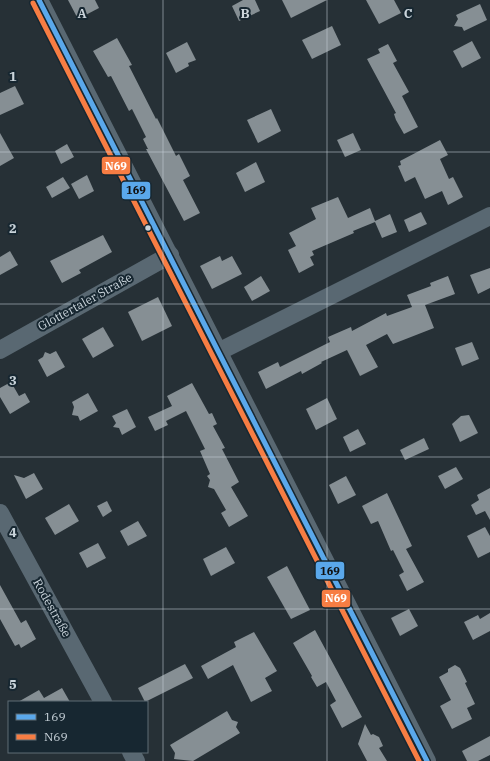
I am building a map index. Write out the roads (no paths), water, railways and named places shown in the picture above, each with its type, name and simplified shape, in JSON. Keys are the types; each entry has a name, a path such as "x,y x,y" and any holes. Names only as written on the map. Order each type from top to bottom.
{"street":[{"path":"39,0 220,351 427,761"},
{"path":"220,351 490,216"},
{"name":"Glottertaler Straße","path":"0,350 170,255"},
{"name":"Rodestraße","path":"0,513 103,701"}]}
